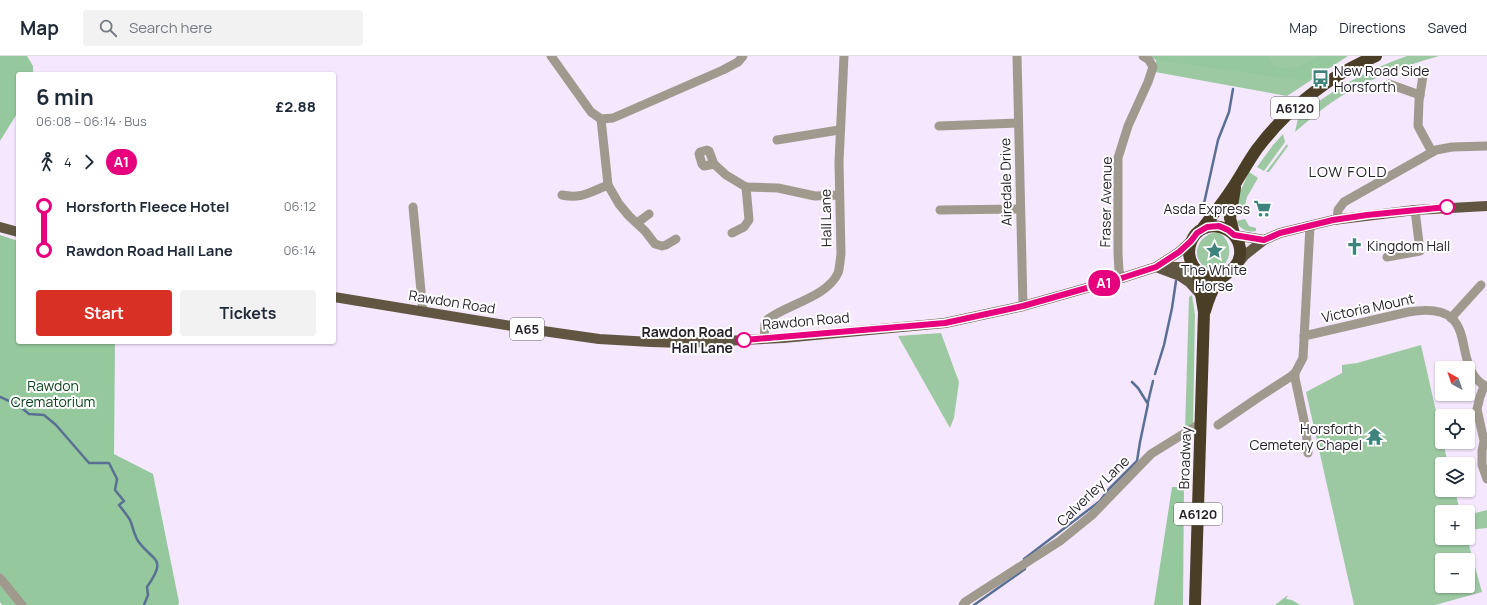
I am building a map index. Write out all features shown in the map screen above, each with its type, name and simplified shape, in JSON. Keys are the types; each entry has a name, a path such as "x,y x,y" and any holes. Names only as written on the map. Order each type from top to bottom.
{"highway":[{"name":"A6120","path":"1202,230 1236,183 1246,165 1271,132 1307,98 1352,68 1376,56"},
{"name":"A6120","path":"1234,235 1230,218 1236,183"},
{"path":"1219,226 1228,230 1234,235 1240,249 1240,257 1237,265 1225,275 1215,278 1208,277 1195,269 1189,252 1191,241 1197,233 1202,230 1207,227 1219,226"},
{"name":"A6120","path":"1195,269 1204,312"},
{"name":"A6120","path":"1204,312 1211,292 1225,275"},
{"name":"Broadway","path":"1195,605 1204,312"}],"main road":[{"path":"1237,265 1245,255 1264,240 1280,233 1337,220 1416,210 1487,206"},
{"path":"0,227 16,231"},
{"path":"1234,235 1264,240"},
{"name":"Rawdon Road","path":"336,297 550,332 621,341 684,343 764,339 945,323 1023,306 1156,267 1191,241"},
{"name":"Rawdon Road","path":"1156,267 1195,269"},
{"path":"1156,267 1180,276 1189,282 1201,295"}],"street":[{"path":"551,56 591,112 601,120 608,185 619,204 658,246 666,245 676,239"},
{"path":"601,120 613,118 723,70 738,62 743,56"},
{"name":"Hall Lane","path":"764,339 765,324 768,319 824,288 837,275 840,265 839,130 844,56"},
{"name":"Airedale Drive","path":"1017,56 1023,306"},
{"name":"Fraser Avenue","path":"1122,278 1119,271 1118,253 1118,158 1128,126 1148,82 1153,67 1149,60 1143,56"},
{"path":"1423,76 1418,126 1432,152"},
{"path":"1389,84 1420,95"},
{"path":"939,126 1018,123"},
{"path":"777,140 839,130"},
{"path":"1337,220 1338,210 1344,202 1432,152 1443,148 1452,147 1487,146"},
{"path":"714,164 726,175 746,187 778,188 815,196 839,194"},
{"path":"562,195 574,197 581,196 608,185"},
{"path":"732,233 744,227 749,220 746,187"},
{"path":"413,206 423,312"},
{"path":"940,210 1020,209"},
{"path":"1387,257 1420,251 1416,210"},
{"path":"637,223 649,214"},
{"path":"1218,425 1295,373 1303,358 1310,226"},
{"path":"1481,285 1451,318 1460,330 1470,370 1474,377 1486,387 1480,397 1477,409 1484,441 1482,465 1487,479"},
{"name":"Victoria Mount","path":"1304,336 1418,310 1438,312 1451,318"},
{"path":"1295,373 1306,430 1308,453"},
{"name":"Calverley Lane","path":"963,605 965,602 1060,541 1092,515 1151,454 1201,423"},
{"path":"0,578 22,605"}],"green space":[{"path":"0,56 27,56 33,66 33,72 16,72 16,115 0,141"},
{"path":"1150,56 1348,56 1287,96 1155,72 1156,60"},
{"path":"1154,56 1268,56 1274,67 1294,69 1320,56 1344,56 1306,81 1156,60"},
{"path":"1407,56 1439,56 1394,71 1365,83 1337,99 1295,132 1298,118 1323,98 1363,74"},
{"path":"1283,134 1285,142 1264,171 1257,167 1273,145"},
{"path":"1287,144 1288,146 1269,172 1266,172"},
{"path":"1249,172 1258,178 1247,197 1243,214 1235,214 1239,194"},
{"path":"1245,219 1249,226 1256,228 1256,231 1244,230 1236,221"},
{"path":"1218,232 1227,242 1229,255 1227,261 1223,265 1217,269 1210,270 1203,266 1199,260 1197,254 1198,248 1204,237"},
{"name":"Rawdon Crematorium","path":"0,235 16,240 16,344 115,344 114,454 153,474 179,602 178,605 2,605 0,602"},
{"path":"1192,295 1195,315 1193,426 1185,430 1189,297"},
{"path":"941,333 959,382 954,418 950,428 898,336"},
{"path":"1421,345 1436,409 1435,449 1445,449 1446,457 1435,457 1435,497 1457,497 1458,505 1435,505 1435,545 1469,545 1471,553 1435,553 1435,593 1475,593 1475,567 1482,592 1435,605 1354,605 1306,392 1342,373 1342,365 1357,363"},
{"path":"1172,487 1184,487 1183,605 1154,605"},
{"path":"1487,510 1487,528 1475,529 1475,513"},
{"path":"1288,595 1286,599 1292,600 1300,605 1275,605"}],"waterway":[{"path":"1203,208 1218,140 1229,112 1233,89"},
{"path":"1155,374 1164,345 1176,281"},
{"path":"1148,402 1153,381"},
{"path":"1024,559 1100,501 1108,490 1137,461 1148,404 1138,388 1132,382"},
{"path":"0,397 18,405 29,414 44,415 56,425 89,463 109,463 117,479 115,490 124,501 119,505 130,520 138,541 153,557 157,565 157,570 147,587 148,595 144,605"},
{"path":"974,605 1025,569"}],"bus line":[{"name":"A1","path":"744,340 783,338 945,323 1023,306 1156,267 1179,252 1197,233 1207,227 1219,226 1228,230 1234,235 1264,240 1280,233 1333,220 1447,207"}],"place":[{"name":"New Road Side Horsforth","path":"1321,79"},
{"name":"Asda Express","path":"1263,209"},
{"name":"Kingdom Hall","path":"1354,246"},
{"name":"The White Horse","path":"1214,250"},
{"name":"Rawdon Road Hall Lane","path":"744,340"},
{"name":"Horsforth Cemetery Chapel","path":"1375,437"}],"district":[{"name":"LOW FOLD","path":"1348,172"}]}
